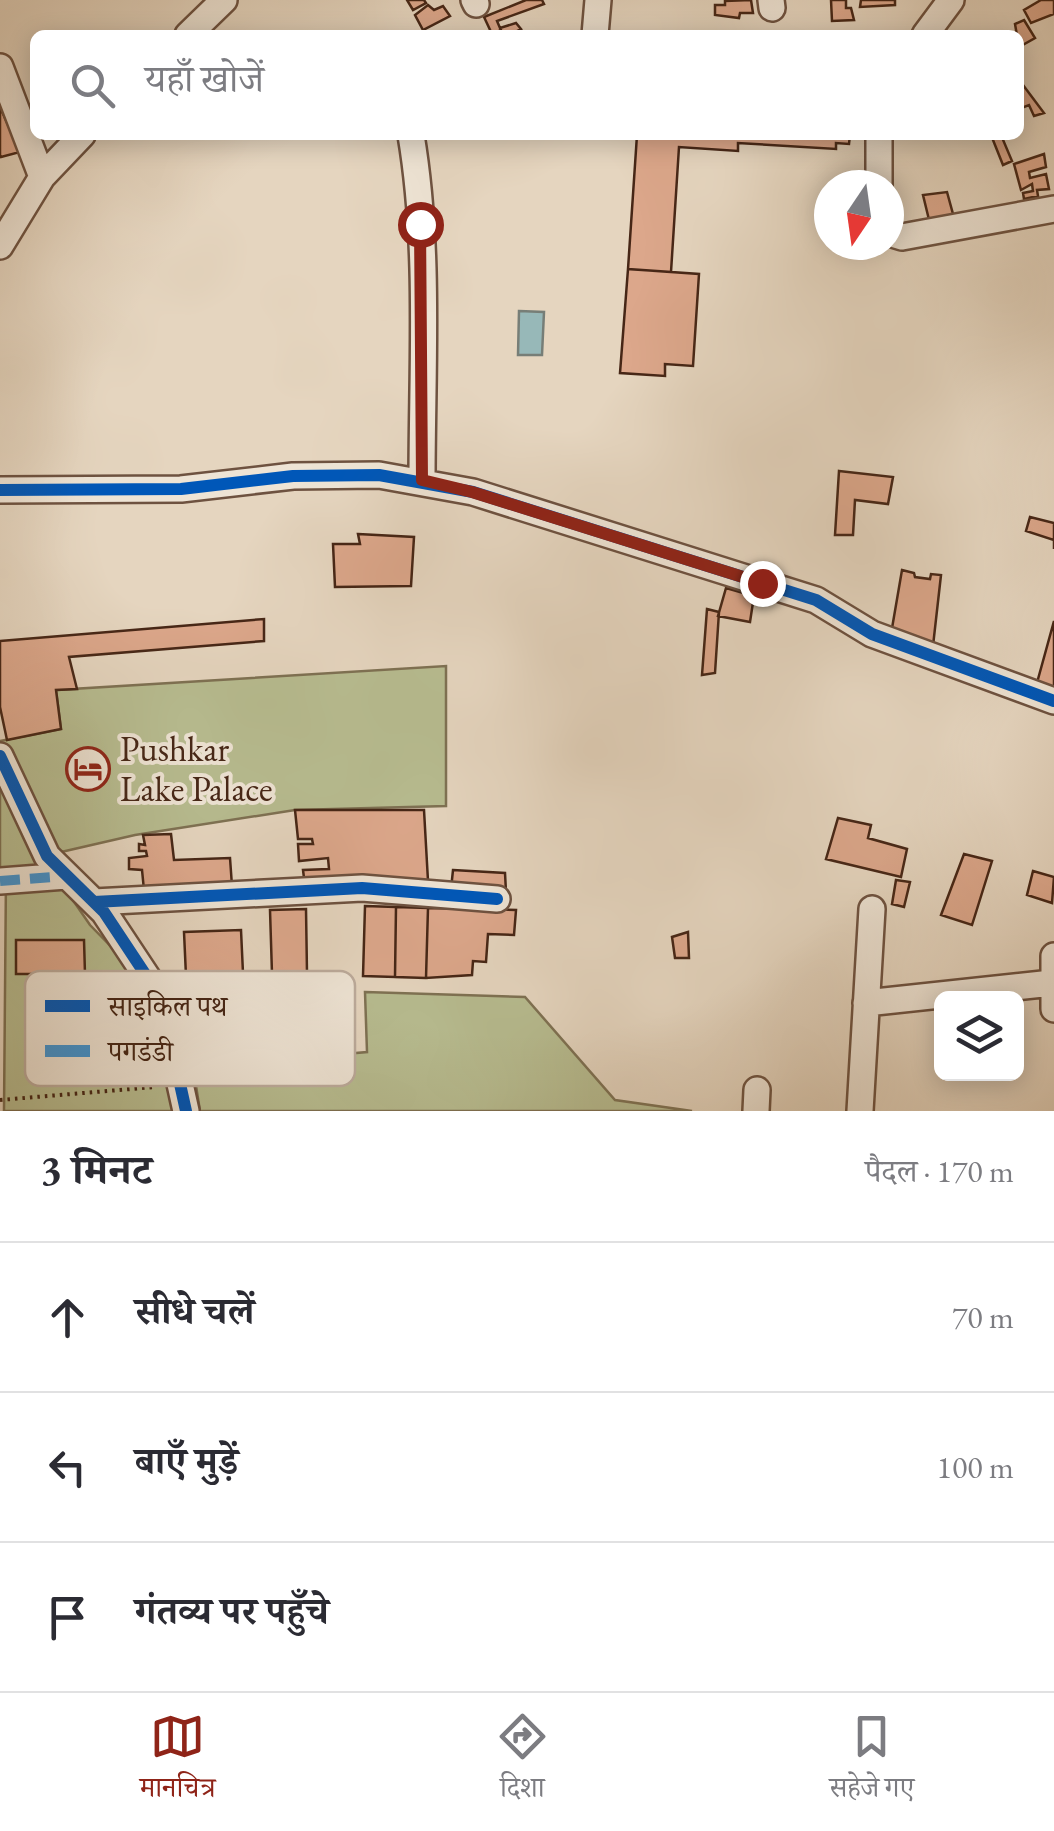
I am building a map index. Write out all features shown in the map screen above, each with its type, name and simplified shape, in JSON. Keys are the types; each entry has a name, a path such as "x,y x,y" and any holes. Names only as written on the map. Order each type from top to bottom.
{"street":[{"path":"193,30 224,0"},
{"path":"595,30 598,0"},
{"path":"929,30 951,0"},
{"path":"0,67 42,177"},
{"path":"0,246 42,177 77,140"},
{"path":"412,140 420,224 422,480"},
{"path":"879,140 879,170"},
{"path":"904,237 1054,208"},
{"path":"0,490 181,489 293,476 379,474 422,480 472,492 816,600 872,634 1054,701"},
{"path":"1,764 47,856 94,902 143,971"},
{"path":"0,881 66,876"},
{"path":"94,902 362,888 497,899"},
{"path":"860,1111 872,910"},
{"path":"1054,956 1054,1010"},
{"path":"866,1003 1052,983"},
{"path":"180,1086 186,1111"}],"path":[{"path":"0,1100 168,1086"}],"green space":[{"path":"446,666 446,806 295,810 135,835 48,855 0,747 0,741 61,729 56,690"},
{"path":"0,771 37,848 90,925 135,971 25,971 25,1086 183,1086 187,1111 4,1111 6,875 0,874"},
{"path":"365,992 525,997 615,1100 692,1111 200,1111 196,1086 355,1086 355,1053 367,1052"}],"water":[{"path":"519,311 544,312 542,355 518,355"}],"building":[{"path":"407,0 424,0 426,3 413,10"},
{"path":"526,0 542,0 544,4 497,21 500,28 516,23 519,30 490,30 484,17"},
{"path":"751,0 753,13 740,13 739,18 715,15 715,5"},
{"path":"831,0 846,0 854,20 832,21"},
{"path":"861,0 895,0 895,5 860,7"},
{"path":"1041,0 1054,0 1054,14 1031,23 1024,10"},
{"path":"428,5 434,10 443,6 450,16 423,30 415,15"},
{"path":"1024,20 1035,38 1024,44 1024,30 1016,30 1015,24"},
{"path":"1024,86 1044,113 1034,116 1029,105 1024,107"},
{"path":"0,107 20,152 1,157 0,155"},
{"path":"637,140 849,140 849,144 836,143 836,149 738,143 738,151 679,147 671,272 628,269"},
{"path":"993,140 1003,140 1012,161 1003,165"},
{"path":"1044,154 1046,167 1029,172 1030,178 1046,174 1049,189 1037,190 1038,196 1024,199 1023,193 1033,191 1032,184 1021,190 1014,164"},
{"path":"947,192 956,225 931,228 923,195"},
{"path":"628,269 699,274 693,366 665,364 665,376 620,373"},
{"path":"839,471 893,477 888,504 855,500 853,535 835,535"},
{"path":"1030,517 1054,523 1054,540 1026,531"},
{"path":"358,534 414,537 411,586 335,587 333,544 360,544"},
{"path":"902,570 930,579 931,574 941,575 933,646 891,634"},
{"path":"726,588 754,596 750,622 718,616"},
{"path":"707,609 719,612 715,673 702,675"},
{"path":"264,619 264,641 69,657 77,689 56,690 61,729 7,740 0,707 0,641"},
{"path":"1054,621 1054,695 1035,690"},
{"path":"295,810 424,810 428,881 304,878 303,870 329,869 328,858 299,861 298,844 313,844 312,839 298,839"},
{"path":"838,818 871,825 868,838 907,849 901,877 826,859"},
{"path":"171,834 174,860 230,858 232,886 144,890 142,870 129,869 129,858 147,856 146,851 139,851 139,844 145,845 143,835"},
{"path":"964,854 992,861 972,925 941,915"},
{"path":"453,870 505,873 506,892 451,889"},
{"path":"1033,871 1054,877 1052,903 1027,895"},
{"path":"896,880 910,882 904,907 892,904"},
{"path":"365,906 396,907 395,977 363,976"},
{"path":"396,907 428,908 426,978 395,977"},
{"path":"428,908 516,910 514,935 488,934 486,962 473,961 472,975 426,978"},
{"path":"306,909 307,971 272,971 270,910"},
{"path":"241,930 243,971 186,971 184,932"},
{"path":"688,932 689,958 675,958 672,937"},
{"path":"16,940 84,940 85,971 16,974"}],"marked path":[{"path":"0,881 66,876"}],"cycle path":[{"path":"0,490 181,489 293,476 379,475 473,492 816,600 872,634 1054,701"},
{"path":"0,756 47,856 104,912 143,971"},
{"path":"94,902 362,888 497,899"},
{"path":"180,1086 186,1111"}],"place":[{"name":"Pushkar Lake Palace","path":"88,769"}],"route":[{"path":"420,224 422,480 472,492 762,583"}]}
